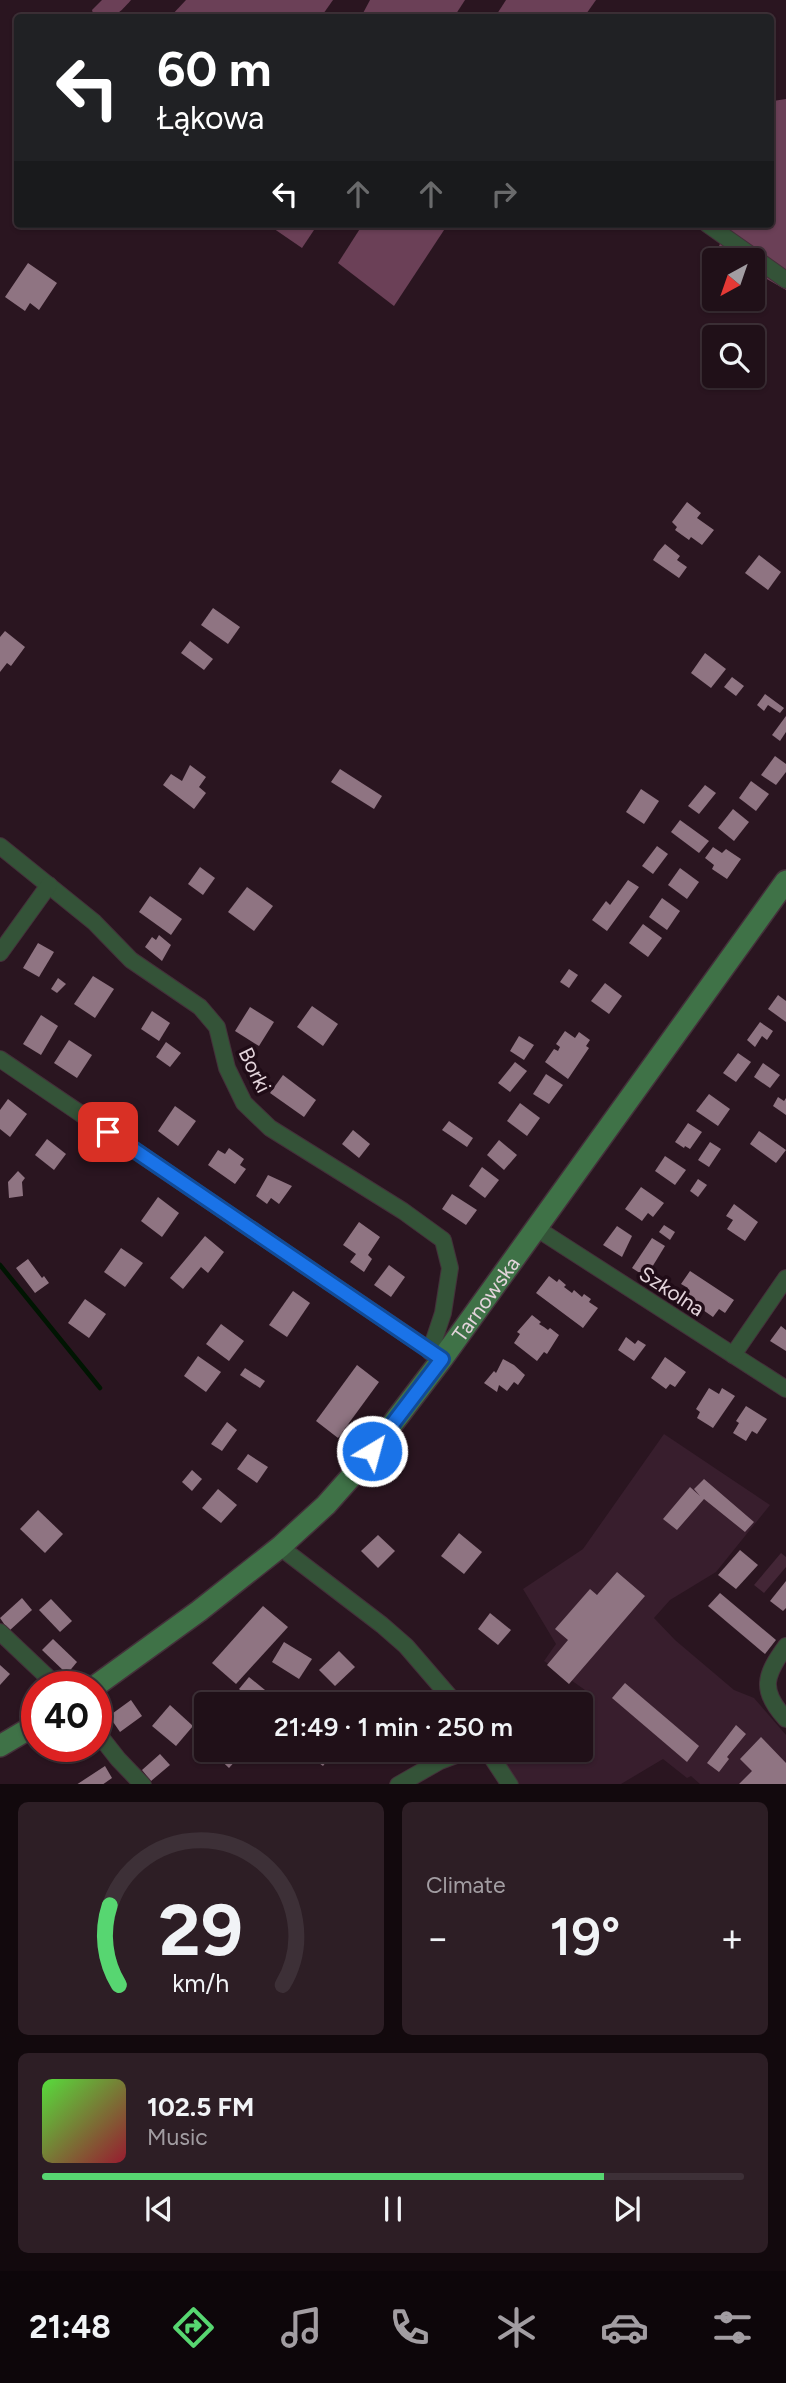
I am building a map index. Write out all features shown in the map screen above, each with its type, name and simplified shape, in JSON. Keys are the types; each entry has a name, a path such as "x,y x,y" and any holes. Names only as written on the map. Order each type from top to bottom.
{"street":[{"path":"713,228 786,280"},
{"name":"Borki","path":"0,846 94,922 131,960 200,1007 217,1027 227,1068 244,1103 270,1128 403,1211 443,1240 450,1268 436,1355"},
{"name":"Tarnowska","path":"112,1674 199,1611 280,1547 326,1505 358,1469 436,1355 536,1228 786,881"},
{"path":"0,953 49,885"},
{"path":"0,1059 436,1355"},
{"name":"Szkolna","path":"536,1228 786,1389"},
{"path":"733,1355 786,1278"},
{"path":"280,1547 382,1625 406,1646 446,1692"},
{"path":"0,1632 41,1671"},
{"path":"786,1646 768,1672 774,1706 786,1719"},
{"path":"0,1746 21,1734"},
{"path":"112,1751 144,1784"},
{"path":"398,1784 438,1762"},
{"path":"495,1762 510,1784"}],"shaded area":[{"path":"102,0 131,0 116,14 93,14 92,10"},
{"path":"186,0 333,0 323,14 173,14"},
{"path":"370,0 465,0 456,14 363,14"},
{"path":"506,0 596,0 586,14 497,14"},
{"path":"786,99 786,290 765,278 765,248 718,248 726,228 774,228 774,101"},
{"path":"273,228 315,228 302,248"},
{"path":"360,228 445,228 394,306 338,263"},
{"path":"664,1434 770,1505 716,1572 670,1600 654,1618 675,1640 734,1690 754,1698 786,1735 786,1784 700,1784 691,1776 687,1778 663,1759 621,1784 517,1784 504,1762 593,1762 593,1692 583,1692 585,1690 544,1661 556,1644 523,1589 583,1549"},
{"path":"781,1553 786,1557 786,1567 764,1593 754,1585"}],"building":[{"path":"28,263 57,283 39,310 30,303 25,311 5,297"},
{"path":"687,502 701,513 697,518 714,530 702,545 675,530 677,527 672,522"},
{"path":"665,544 680,556 677,560 687,567 679,578 653,560"},
{"path":"759,555 781,572 768,590 745,573"},
{"path":"213,608 240,627 228,644 201,625"},
{"path":"5,631 25,647 11,666 7,663 0,672 0,637"},
{"path":"190,641 213,659 204,670 181,653"},
{"path":"705,653 726,669 711,688 691,673"},
{"path":"732,677 744,686 736,696 724,687"},
{"path":"765,694 784,708 780,713 768,705 764,711 757,705"},
{"path":"786,716 786,732 780,741 772,735"},
{"path":"775,756 786,764 786,772 776,785 761,775"},
{"path":"190,765 206,777 199,787 206,793 194,809 163,785 171,774 182,781"},
{"path":"340,769 382,796 374,809 331,782"},
{"path":"751,781 769,794 756,811 739,798"},
{"path":"705,785 716,793 699,814 688,806"},
{"path":"641,789 659,801 644,824 626,812"},
{"path":"733,809 749,822 734,841 718,828"},
{"path":"680,820 709,841 699,853 671,832"},
{"path":"657,846 668,854 653,874 642,866"},
{"path":"713,847 722,853 726,849 741,859 727,879 712,869 714,865 705,858"},
{"path":"200,867 215,878 203,895 188,884"},
{"path":"680,868 699,882 687,899 668,885"},
{"path":"628,880 639,887 607,931 592,920 606,901 610,905"},
{"path":"247,887 273,906 254,931 228,912"},
{"path":"150,896 182,919 171,935 139,912"},
{"path":"662,898 680,911 667,930 649,917"},
{"path":"643,924 662,938 648,957 629,943"},
{"path":"159,935 171,945 162,961 145,947 152,937 156,940"},
{"path":"38,943 54,952 39,977 23,968"},
{"path":"569,969 578,975 569,988 560,982"},
{"path":"93,976 114,989 95,1018 74,1004"},
{"path":"58,978 66,984 57,993 51,989"},
{"path":"605,983 622,996 609,1014 591,1001"},
{"path":"778,995 786,1001 786,1022 768,1009"},
{"path":"312,1006 338,1024 323,1046 297,1027"},
{"path":"250,1007 274,1022 259,1046 235,1031"},
{"path":"152,1011 170,1023 159,1041 141,1029"},
{"path":"41,1015 58,1026 41,1055 23,1044"},
{"path":"760,1022 773,1031 767,1040 762,1036 755,1047 747,1040"},
{"path":"565,1031 575,1038 579,1032 590,1040 586,1046 589,1048 568,1079 545,1062 554,1049 558,1051 560,1047 556,1044"},
{"path":"519,1036 534,1045 524,1060 510,1051"},
{"path":"69,1040 92,1055 77,1078 54,1063"},
{"path":"166,1042 181,1053 170,1067 156,1057"},
{"path":"738,1053 751,1062 736,1082 723,1073"},
{"path":"515,1062 527,1071 510,1092 498,1083"},
{"path":"763,1063 780,1075 770,1088 754,1077"},
{"path":"546,1074 563,1085 549,1104 533,1094"},
{"path":"283,1075 316,1100 304,1117 270,1093"},
{"path":"709,1094 730,1109 718,1126 696,1111"},
{"path":"778,1097 784,1101 786,1098 786,1115 773,1106"},
{"path":"8,1099 27,1114 10,1137 0,1129 0,1110"},
{"path":"520,1103 540,1118 527,1136 507,1121"},
{"path":"175,1106 196,1121 178,1146 158,1131"},
{"path":"449,1121 473,1138 467,1147 442,1130"},
{"path":"688,1123 702,1132 690,1149 675,1142"},
{"path":"353,1130 370,1144 359,1158 342,1144"},
{"path":"759,1131 786,1150 776,1163 750,1144"},
{"path":"47,1139 66,1154 54,1170 35,1155"},
{"path":"499,1140 517,1155 504,1170 487,1155"},
{"path":"710,1142 721,1149 709,1167 698,1160"},
{"path":"229,1148 244,1159 240,1165 246,1169 235,1184 208,1165 218,1150 225,1154"},
{"path":"665,1156 686,1170 675,1185 655,1171"},
{"path":"482,1167 499,1180 485,1198 469,1186"},
{"path":"18,1171 25,1178 22,1182 23,1196 9,1198 8,1182"},
{"path":"268,1175 292,1186 279,1204 271,1198 267,1204 256,1196"},
{"path":"698,1179 707,1185 698,1197 690,1191"},
{"path":"641,1187 664,1203 653,1217 648,1213 642,1221 625,1209"},
{"path":"452,1194 477,1210 466,1225 442,1209"},
{"path":"158,1197 179,1213 162,1237 141,1221"},
{"path":"734,1204 758,1222 745,1241 727,1229 733,1220 726,1216"},
{"path":"359,1222 380,1237 368,1255 372,1259 364,1272 350,1262 356,1254 343,1245"},
{"path":"664,1225 675,1232 670,1240 659,1232"},
{"path":"617,1226 632,1236 622,1257 603,1245"},
{"path":"205,1236 224,1252 208,1273 201,1267 183,1289 170,1278"},
{"path":"652,1238 665,1246 646,1277 632,1268"},
{"path":"121,1248 143,1263 125,1287 104,1272"},
{"path":"28,1259 49,1283 35,1293 16,1268"},
{"path":"389,1265 405,1277 391,1297 374,1285"},
{"path":"690,1271 734,1300 725,1313 719,1309 713,1317 683,1296 688,1288 681,1284"},
{"path":"549,1276 557,1282 559,1279 572,1293 574,1290 582,1297 584,1294 591,1299 589,1302 598,1308 583,1328 536,1293"},
{"path":"293,1291 310,1303 287,1337 269,1325"},
{"path":"85,1299 106,1314 89,1338 68,1323"},
{"path":"532,1315 541,1322 539,1324 559,1335 547,1354 544,1352 537,1361 514,1343 520,1334 517,1332"},
{"path":"221,1324 244,1341 229,1361 206,1344"},
{"path":"781,1326 786,1330 786,1351 770,1341"},
{"path":"626,1337 635,1344 638,1340 646,1345 634,1361 618,1350"},
{"path":"198,1356 221,1372 206,1392 184,1376"},
{"path":"665,1357 686,1372 675,1387 670,1384 666,1389 651,1378"},
{"path":"503,1359 525,1375 518,1385 514,1382 507,1391 499,1385 497,1392 484,1383 494,1371 496,1373"},
{"path":"357,1365 379,1382 338,1438 316,1421"},
{"path":"245,1368 265,1381 260,1388 240,1375"},
{"path":"709,1388 719,1394 722,1388 735,1396 713,1428 697,1418 700,1412 696,1409"},
{"path":"746,1406 767,1419 757,1434 752,1431 746,1441 733,1433 739,1423 736,1421"},
{"path":"227,1422 237,1430 222,1451 211,1444"},
{"path":"248,1454 268,1467 257,1483 237,1469"},
{"path":"192,1470 202,1479 192,1491 182,1482"},
{"path":"704,1479 754,1522 745,1532 704,1499 677,1530 663,1519 690,1487 700,1496 694,1489"},
{"path":"218,1489 237,1505 221,1523 202,1508"},
{"path":"38,1510 63,1534 45,1553 20,1529"},
{"path":"459,1533 482,1552 464,1574 441,1556"},
{"path":"378,1535 395,1551 378,1568 361,1551"},
{"path":"740,1550 758,1565 736,1589 718,1575"},
{"path":"617,1572 645,1596 569,1684 547,1665 568,1640 555,1629 590,1589 597,1595"},
{"path":"786,1581 786,1608 783,1611 770,1601"},
{"path":"720,1593 776,1640 765,1654 708,1606"},
{"path":"22,1598 32,1610 9,1631 0,1618"},
{"path":"51,1599 72,1621 60,1632 39,1610"},
{"path":"263,1606 288,1627 236,1684 212,1663"},
{"path":"490,1613 511,1630 498,1645 478,1629"},
{"path":"53,1639 77,1662 70,1671 64,1671 42,1650"},
{"path":"284,1642 312,1659 299,1679 272,1662"},
{"path":"339,1651 355,1667 335,1686 319,1670"},
{"path":"0,1665 10,1674 0,1685"},
{"path":"249,1677 267,1692 243,1692 239,1689"},
{"path":"625,1683 699,1746 687,1762 612,1698"},
{"path":"131,1700 142,1716 120,1732 112,1720 112,1714"},
{"path":"170,1705 193,1726 176,1746 152,1726"},
{"path":"736,1725 746,1734 727,1757 729,1759 719,1772 707,1763"},
{"path":"761,1737 786,1763 786,1784 739,1784 752,1771 740,1759"},
{"path":"160,1754 170,1765 151,1781 142,1770"},
{"path":"223,1762 234,1762 229,1768"},
{"path":"105,1766 112,1778 103,1784 78,1784"}],"waterway":[{"path":"0,1265 100,1388"}],"route":[{"path":"108,1132 442,1359 372,1451"}]}
